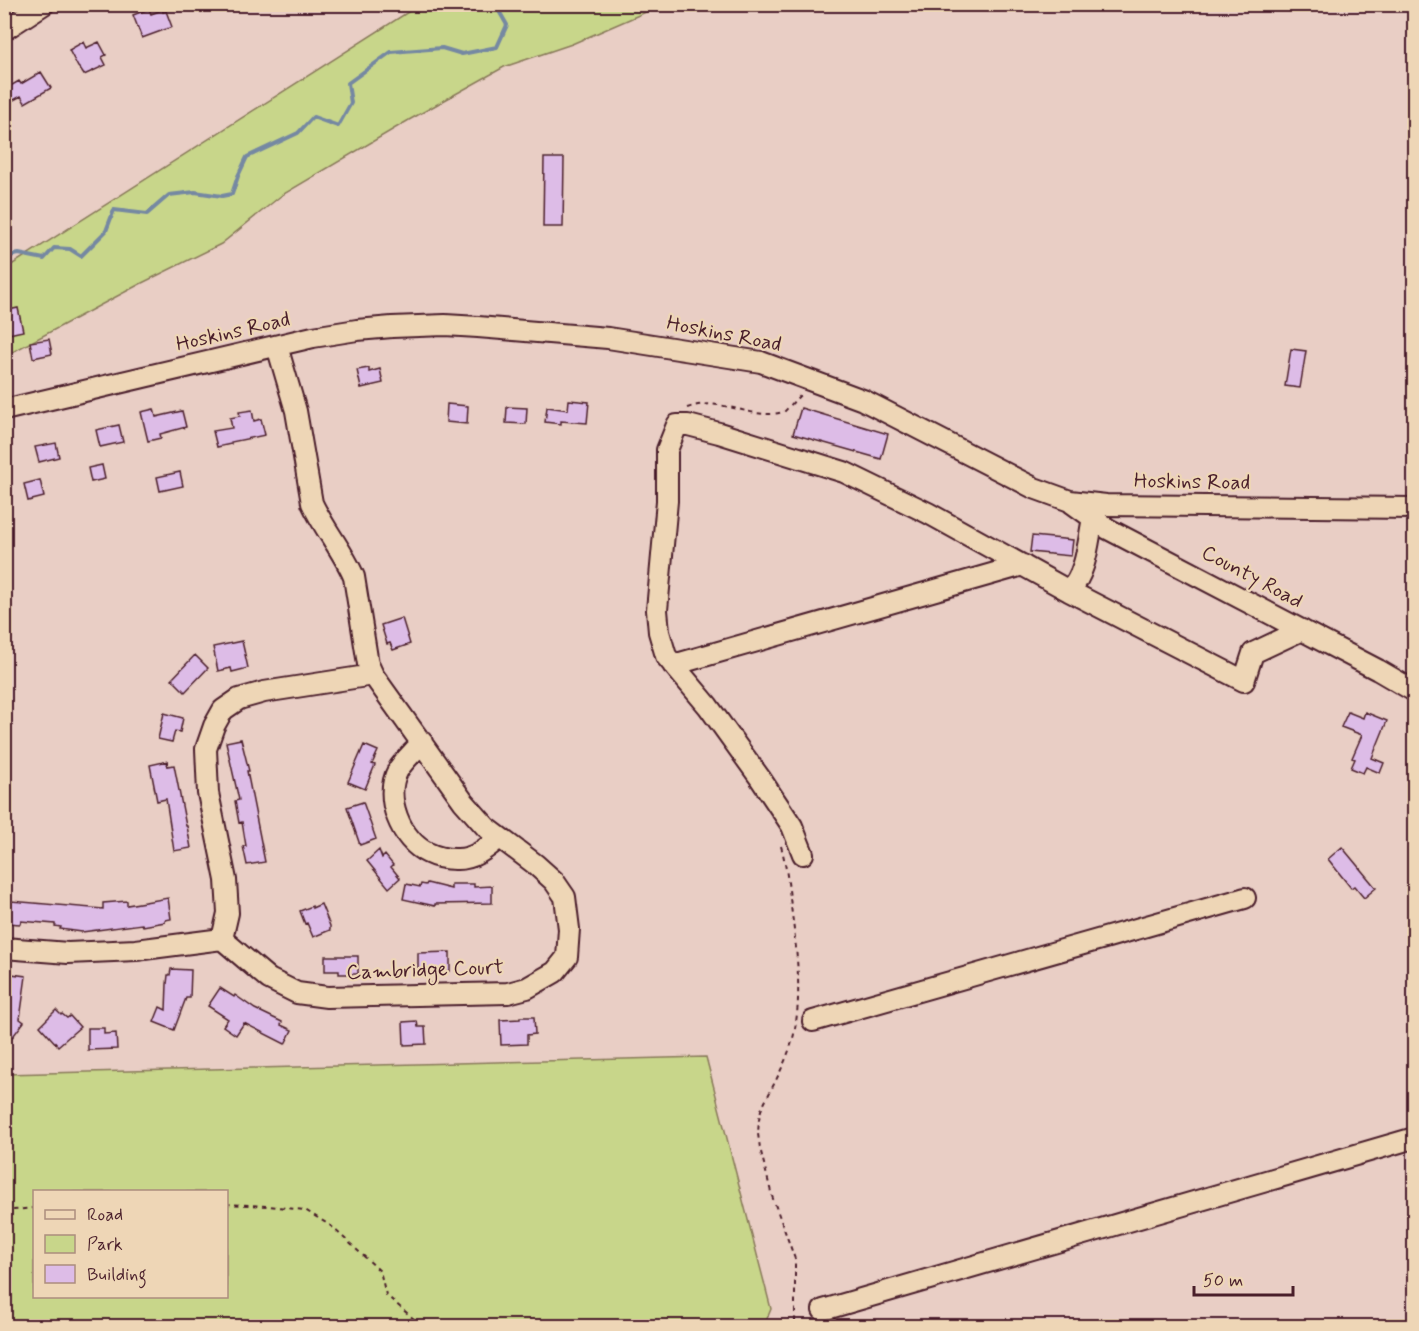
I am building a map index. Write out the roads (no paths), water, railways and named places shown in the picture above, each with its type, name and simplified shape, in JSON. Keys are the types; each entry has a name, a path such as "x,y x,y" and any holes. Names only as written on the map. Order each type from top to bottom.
{"street":[{"path":"4,30 44,4"},
{"name":"Hoskins Road","path":"4,410 313,337 392,327 478,327 608,338 761,362 863,400 1034,488 1070,501 1106,505 1414,508"},
{"name":"Cambridge Court","path":"222,939 268,979 297,993 327,997 508,993 527,988 555,972 567,957 569,929 566,897 554,881 486,827 463,801 373,675 368,664 354,577 312,503 296,411 277,346"},
{"path":"803,854 786,816 708,706 666,656 659,632 657,610 666,501 667,450 677,425 688,425 719,433 844,472 928,513 1069,591 1244,681 1253,653 1302,630"},
{"name":"County Road","path":"1070,501 1108,528 1378,670 1414,692"},
{"path":"1069,591 1076,584 1084,561 1093,518"},
{"path":"674,665 1023,565"},
{"path":"4,948 68,953 136,950 222,939 228,913 226,880 208,793 206,750 218,718 223,710 239,699 264,692 373,675"},
{"path":"422,742 398,771 393,789 397,818 406,833 427,853 456,860 480,854 499,838"},
{"path":"813,1021 1245,898"},
{"path":"823,1310 1414,1138"}],"waterway":[{"path":"4,257 19,254 44,259 54,248 70,249 81,256 106,231 114,210 147,214 169,195 195,192 222,196 232,194 247,157 298,133 313,117 338,126 351,103 348,83 391,52 442,48 462,54 497,47 507,25 495,4"}]}
